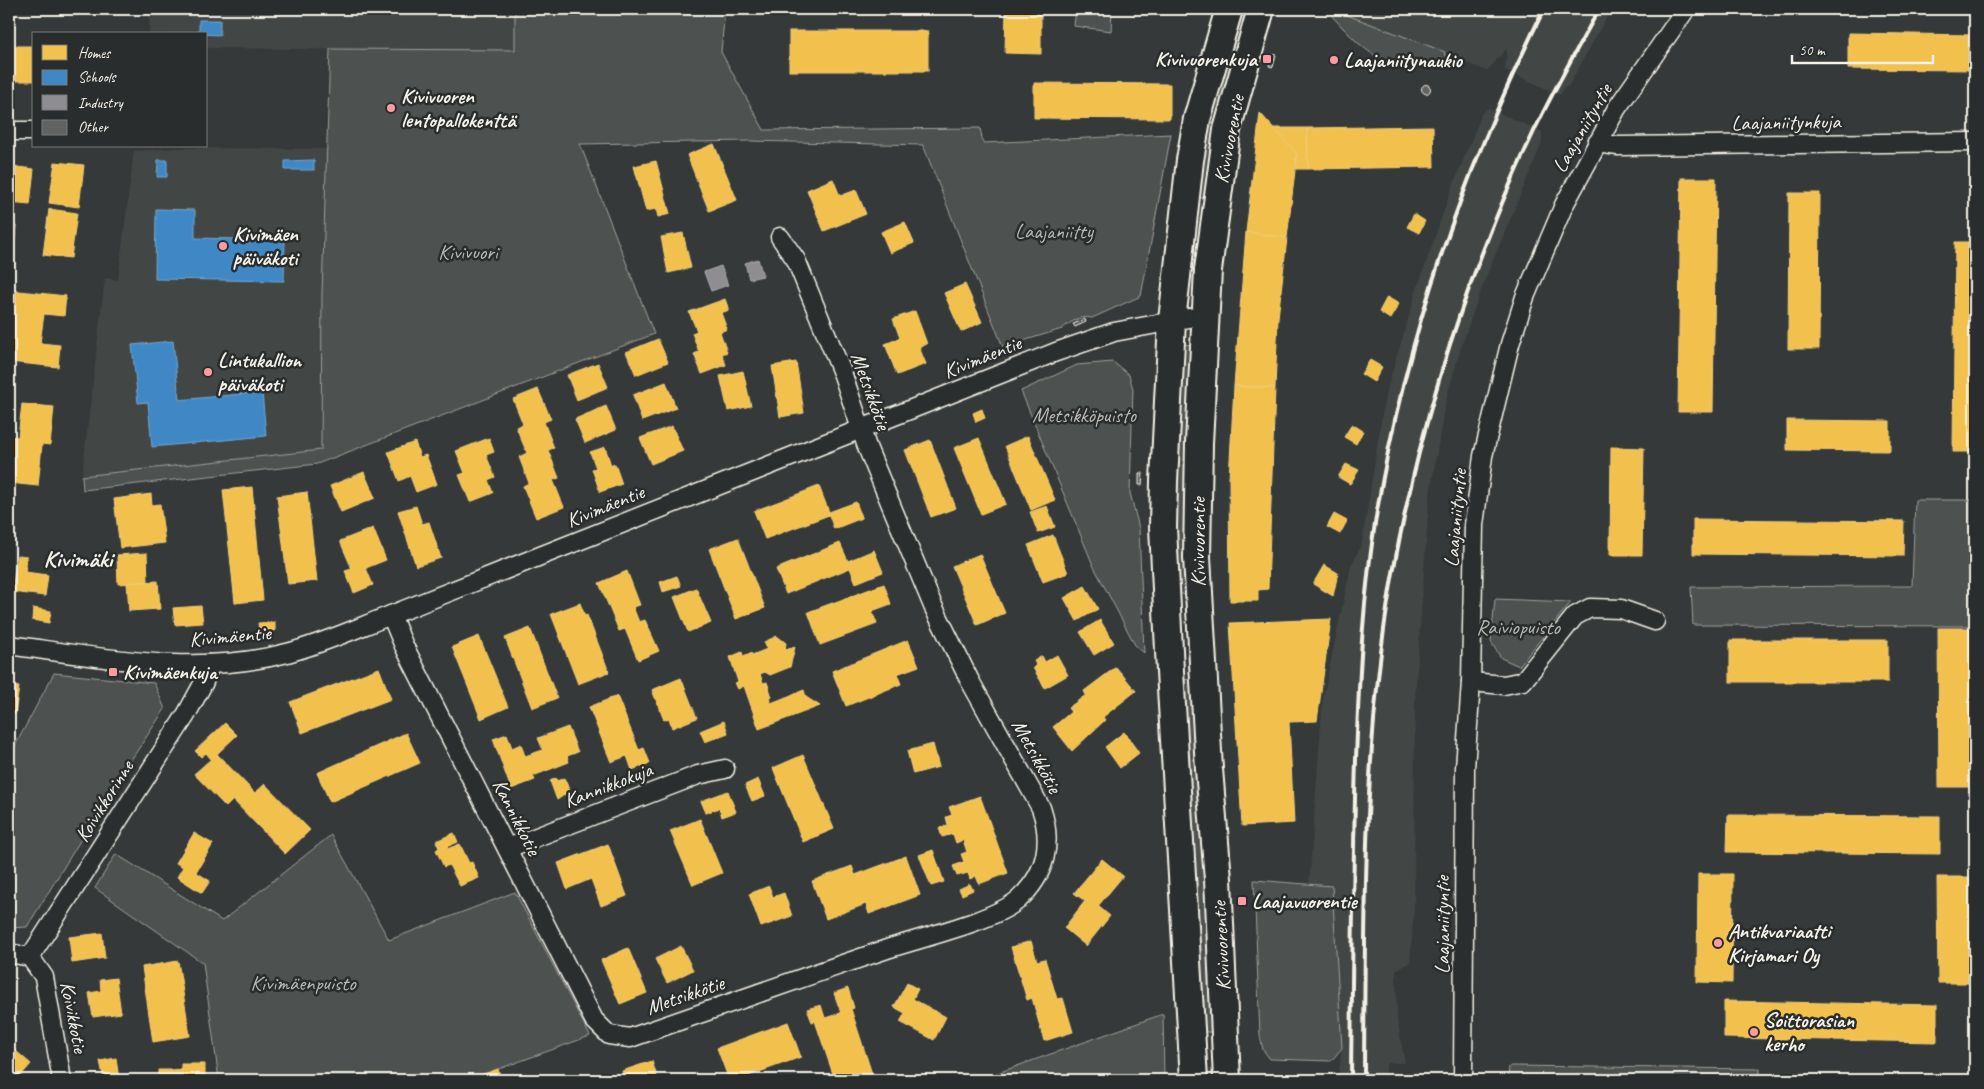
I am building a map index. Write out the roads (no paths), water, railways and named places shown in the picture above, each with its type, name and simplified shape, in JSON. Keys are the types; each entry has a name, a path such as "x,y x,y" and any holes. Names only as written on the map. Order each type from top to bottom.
{"street":[{"name":"Kivivuorentie","path":"1194,1080 1163,527 1172,321 1184,212 1198,118 1229,9"},
{"name":"Kivivuorentie","path":"1227,1080 1218,879 1207,739 1197,557 1199,443 1208,270 1227,130 1262,9"},
{"name":"Laajaniityntie","path":"1463,1080 1465,768 1471,682 1474,525 1483,456 1495,399 1526,297 1564,205 1617,108 1686,9"},
{"path":"9,131 32,131"},
{"name":"Laajaniitynkuja","path":"1597,144 1618,146 1975,142"},
{"name":"Metsikkötie","path":"609,1035 630,1038 1001,911 1028,889 1038,876 1046,859 1047,825 1040,808 970,681 933,606 899,526 796,260 780,237"},
{"name":"Kivimäentie","path":"9,645 136,661 210,664 287,653 391,616 1078,344 1114,332 1205,316"},
{"path":"1471,682 1504,685 1523,681 1575,616 1590,608 1621,609 1655,621"},
{"name":"Kannikkotie","path":"391,616 404,646 594,1020 609,1035"},
{"name":"Koivikkorinne","path":"30,957 186,715 204,682 210,664"},
{"name":"Kannikkokuja","path":"508,848 698,775 725,768"},
{"path":"9,954 30,957"},
{"name":"Koivikkotie","path":"30,957 44,977 62,1080"}],"railway":[{"path":"1351,1080 1356,759 1362,635 1377,511 1404,380 1442,254 1488,131 1544,9"},
{"path":"1364,1080 1366,891 1371,765 1383,640 1403,520 1432,404 1468,291 1489,236 1511,181 1536,127 1599,9"}],"place":[{"name":"Kivivuorenkuja","path":"1267,59"},
{"name":"Laajaniitynaukio","path":"1334,60"},
{"name":"Kivivuoren lentopallokenttä","path":"391,108"},
{"name":"Kivimäen päiväkoti","path":"223,246"},
{"name":"Lintukallion päiväkoti","path":"208,372"},
{"name":"Kivimäenkuja","path":"113,672"},
{"name":"Laajavuorentie","path":"1242,901"},
{"name":"Antikvariaatti Kirjamari Oy","path":"1718,943"},
{"name":"Soittorasian kerho","path":"1754,1032"}],"district":[{"name":"Kivimäki","path":"78,559"}],"park label":[{"name":"Laajaniitty","path":"1054,231"},
{"name":"Kivivuori","path":"468,252"},
{"name":"Metsikköpuisto","path":"1084,415"},
{"name":"Raiviopuisto","path":"1518,627"},
{"name":"Kivimäenpuisto","path":"303,983"}]}
